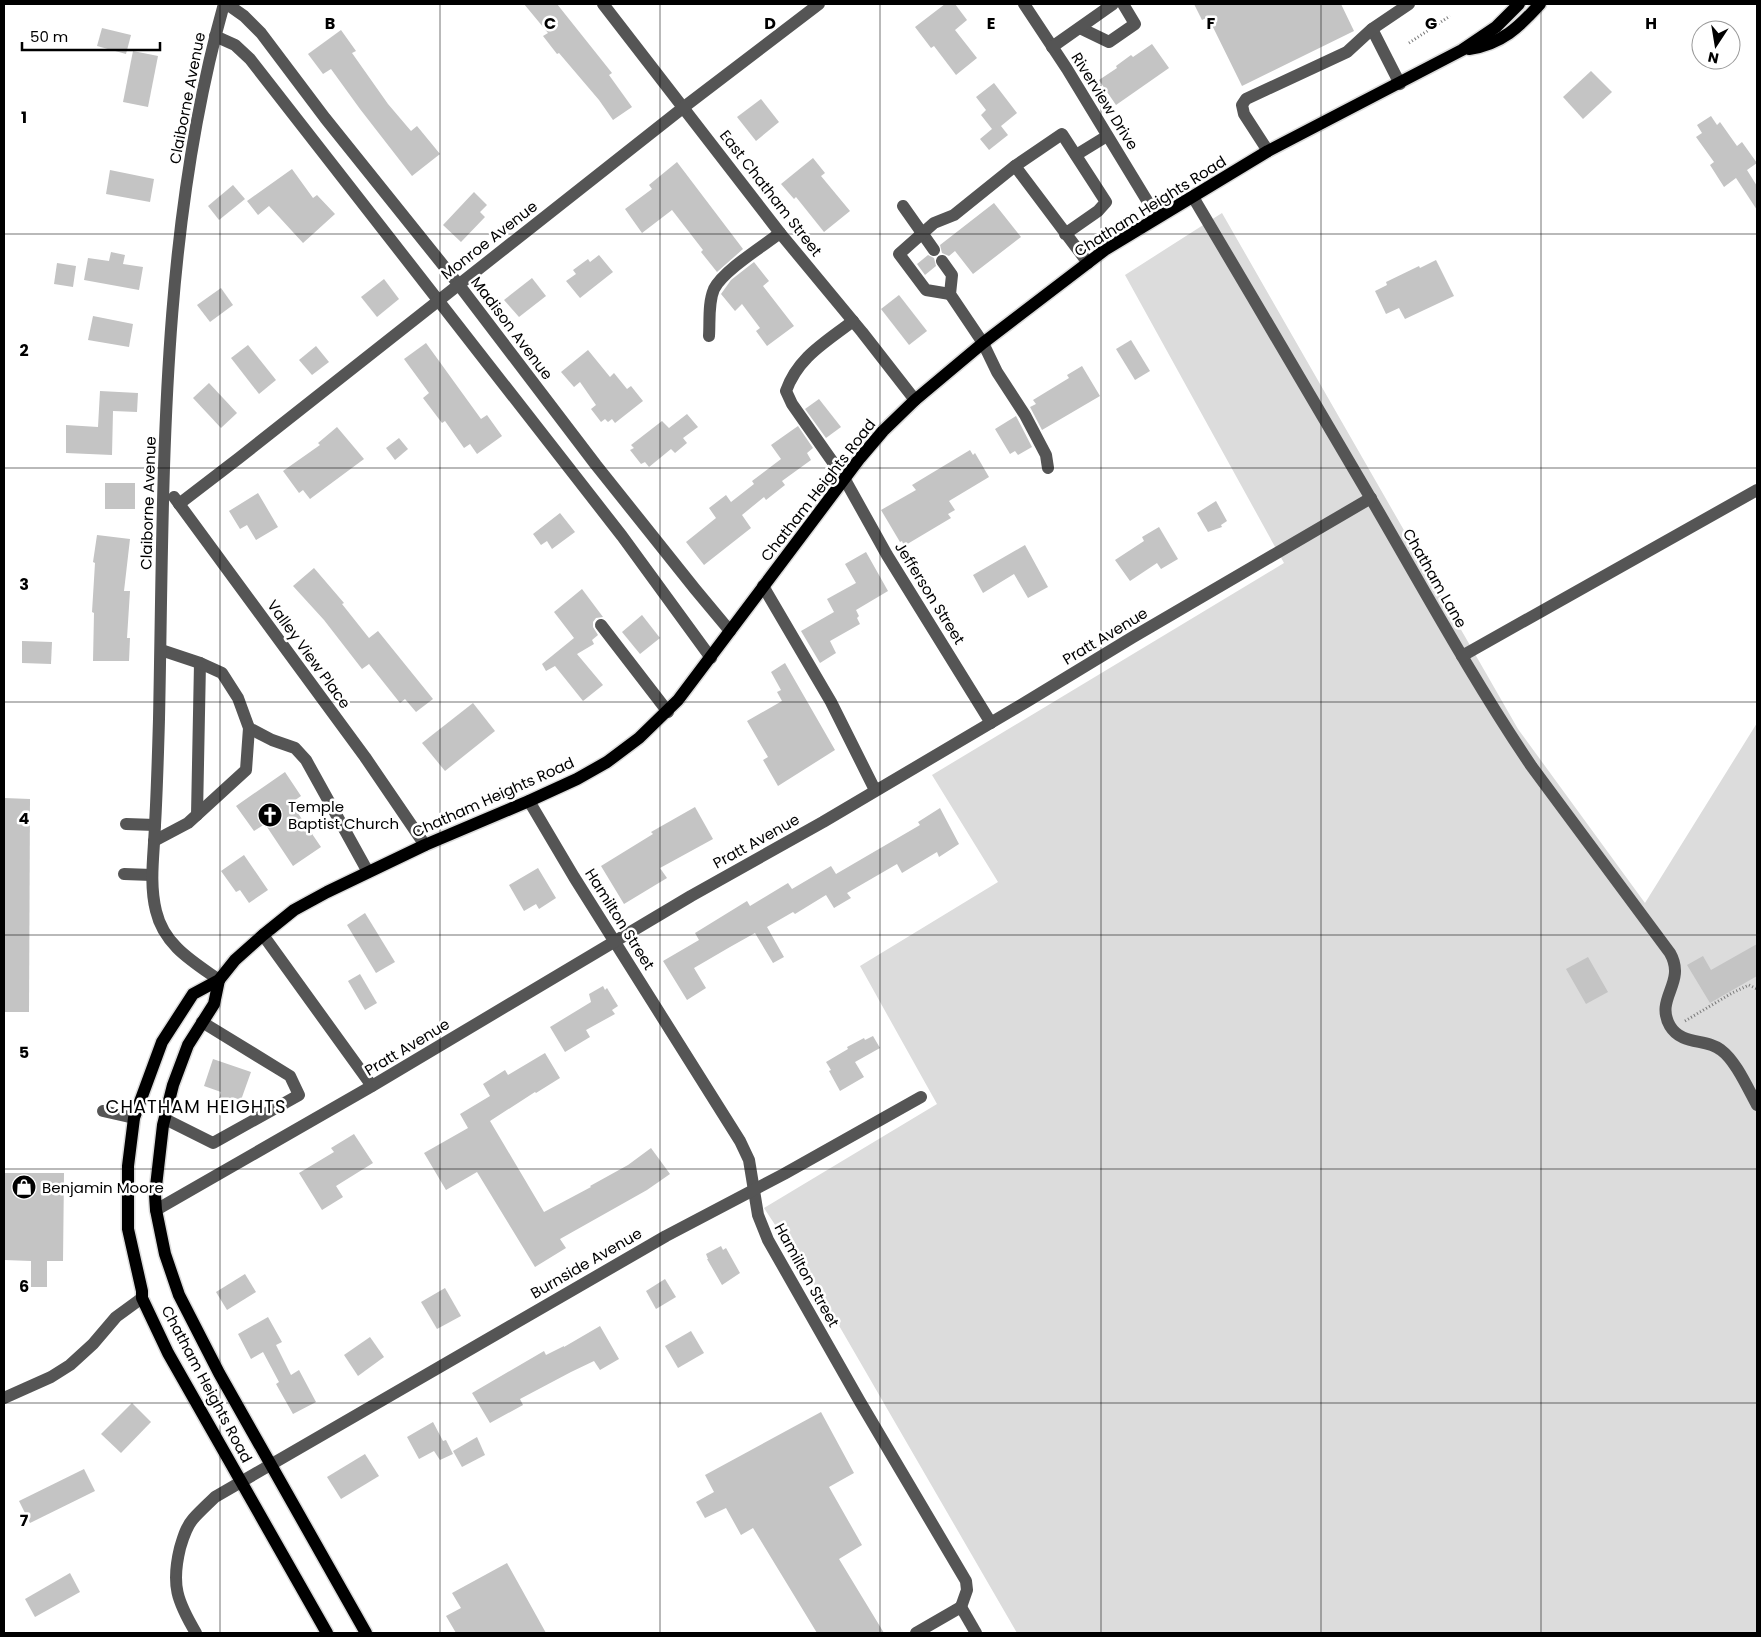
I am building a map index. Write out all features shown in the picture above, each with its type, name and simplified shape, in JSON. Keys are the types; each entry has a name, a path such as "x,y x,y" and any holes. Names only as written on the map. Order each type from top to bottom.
{"main road":[{"name":"Chatham Heights Road","path":"327,1633 168,1353 142,1298 128,1229 128,1166 134,1118 162,1042 193,994 219,980 235,960 263,934 294,910 425,845 529,802 607,762 668,712 711,658 844,478 883,431 915,400 983,343 1106,249 1156,217 1193,197 1268,151 1400,84 1462,50 1496,27 1519,4"},
{"path":"1462,50 1478,48 1507,36 1540,4"},
{"name":"Chatham Heights Road","path":"219,980 214,1004 188,1045 173,1085 165,1118 157,1169 156,1210 165,1254 179,1295 219,1373 366,1633"}],"street":[{"name":"Claiborne Avenue","path":"219,980 177,949 164,933 158,920 154,902 152,875 161,650 167,401 174,306 190,166 205,78 225,4"},
{"name":"Madison Avenue","path":"225,4 244,16 261,33 325,118 459,285 596,465 730,631"},
{"name":"East Chatham Street","path":"603,4 780,233 915,400"},
{"name":"Monroe Avenue","path":"179,504 684,107 820,4"},
{"name":"Riverview Drive","path":"1024,4 1156,217"},
{"path":"1052,47 1113,4"},
{"path":"1080,28 1109,42 1135,24 1123,4"},
{"path":"1268,151 1244,114 1242,105 1246,99 1347,52 1372,29 1409,4"},
{"path":"1372,29 1400,84"},
{"path":"215,36 235,45 250,59 622,536 711,658"},
{"path":"950,294 926,290 900,254 934,223 954,214 1015,166 1062,134 1106,202 1098,211 1065,234"},
{"path":"1076,155 1107,136"},
{"path":"1015,166 1088,263"},
{"name":"Chatham Lane","path":"1193,197 1462,656 1532,767 1674,959 1676,969 1675,981 1666,1003 1666,1018 1672,1029"},
{"path":"903,206 934,250"},
{"path":"709,336 710,303 714,289 722,277 780,233"},
{"path":"942,261 952,275 950,294 983,343 997,372 1025,415 1046,455 1048,468"},
{"name":"Jefferson Street","path":"853,321 800,364 790,379 786,391 792,404 844,478 887,555 991,723"},
{"name":"Valley View Place","path":"164,485 365,757 425,845"},
{"path":"1462,656 1757,490"},
{"name":"Pratt Avenue","path":"156,1210 372,1086 691,896 823,822 1371,498"},
{"path":"763,586 831,702 875,790"},
{"path":"601,625 668,712"},
{"path":"154,841 188,823 246,770 249,728 238,698 222,673 200,663 161,650"},
{"path":"196,815 200,663"},
{"path":"249,728 272,740 295,748 306,760 368,872"},
{"name":"Hamilton Street","path":"529,802 740,1141 749,1160 758,1215 768,1240 859,1400 966,1581 967,1590 961,1608"},
{"path":"126,824 155,826"},
{"path":"124,874 152,875"},
{"path":"263,934 372,1086"},
{"path":"165,1118 213,1144 299,1095 290,1076 202,1022"},
{"path":"1672,1029 1682,1038 1711,1044 1722,1050 1757,1105"},
{"name":"Burnside Avenue","path":"196,1633 182,1609 177,1592 175,1574 183,1536 192,1520 215,1497 666,1236 921,1096"},
{"path":"103,1111 134,1118"},
{"path":"4,1398 51,1377 70,1365 94,1344 116,1317 142,1298"},
{"path":"916,1633 961,1608 976,1633"}],"path":[{"path":"1409,43 1450,16"},
{"path":"1672,1029 1732,993 1749,985 1757,989"}],"shaded area":[{"path":"1222,213 1518,729 1645,903 1757,723 1757,1633 1017,1633 823,1298 764,1208 937,1104 860,966 998,882 932,775 1284,563 1125,275"}],"building":[{"path":"524,4 557,4 612,73 609,75 632,107 613,120 599,100 543,36 548,33"},
{"path":"945,4 955,4 967,20 955,30 977,58 956,75 934,46 931,48 915,27"},
{"path":"1194,4 1341,4 1354,31 1242,86 1208,17 1202,20"},
{"path":"102,28 131,35 126,54 97,46"},
{"path":"341,30 356,51 352,53 388,104 411,131 417,126 440,154 412,176 331,69 323,74 308,54"},
{"path":"1152,44 1169,68 1116,105 1099,80 1117,68 1116,66 1131,55 1133,57"},
{"path":"133,51 158,56 148,107 123,102"},
{"path":"1591,71 1612,92 1583,119 1563,97"},
{"path":"994,83 1017,113 1001,126 1008,135 989,150 980,139 992,129 981,115 986,110 976,97"},
{"path":"761,99 779,122 756,141 737,117"},
{"path":"1711,116 1717,125 1720,122 1737,146 1742,142 1757,163 1747,170 1757,186 1757,210 1736,178 1724,187 1710,165 1714,162 1696,137 1702,133 1697,125"},
{"path":"813,158 825,173 821,176 850,211 824,232 796,197 794,199 781,184"},
{"path":"677,162 743,249 717,272 701,252 703,250 672,210 642,233 625,209 652,189 649,185"},
{"path":"292,169 313,198 317,195 335,214 303,243 269,206 258,215 247,201"},
{"path":"110,170 154,179 150,202 106,194"},
{"path":"233,185 245,199 219,220 208,206"},
{"path":"474,192 487,205 480,212 485,217 461,242 443,225"},
{"path":"994,203 1021,237 973,274 955,251 949,256 942,253 940,245"},
{"path":"111,252 125,255 123,264 143,267 139,290 84,280 88,258 109,261"},
{"path":"599,255 613,272 580,298 566,281 576,274 573,270 588,259 590,262"},
{"path":"928,255 934,258 936,266 925,275 917,264"},
{"path":"1436,260 1454,296 1405,319 1399,308 1386,314 1375,291 1387,285 1386,282"},
{"path":"754,262 769,281 763,286 794,326 767,346 756,331 760,328 742,304 735,311 721,294 731,280"},
{"path":"57,263 76,266 73,287 54,284"},
{"path":"532,278 546,296 519,317 504,300"},
{"path":"384,279 399,299 377,317 361,297"},
{"path":"221,288 233,305 210,322 197,305"},
{"path":"899,295 927,331 909,345 881,309"},
{"path":"93,316 133,324 129,347 88,340"},
{"path":"1131,340 1150,371 1135,380 1116,349"},
{"path":"426,343 481,419 487,415 502,436 477,454 470,444 464,448 445,421 442,423 423,398 429,393 404,359"},
{"path":"248,345 276,380 259,394 231,358"},
{"path":"316,346 329,362 312,375 299,360"},
{"path":"588,350 610,377 614,373 627,389 631,386 643,401 615,423 612,419 608,422 605,419 601,422 591,409 596,405 580,382 574,387 561,372"},
{"path":"1082,366 1100,396 1042,430 1030,407 1036,404 1033,400 1069,378 1067,375"},
{"path":"209,383 237,413 221,428 193,398"},
{"path":"100,391 138,393 137,412 113,411 112,455 66,453 66,425 98,427"},
{"path":"819,399 841,427 826,438 805,409"},
{"path":"687,414 698,427 683,438 687,443 675,453 671,449 649,467 645,462 641,464 630,450 634,448 631,445 662,421 669,428"},
{"path":"1016,416 1032,447 1018,455 1015,451 1010,454 995,429"},
{"path":"798,426 813,448 807,453 811,460 782,481 785,485 766,500 764,497 742,515 751,528 704,565 686,542 716,518 709,508 726,495 731,502 754,484 752,481 781,459 771,445"},
{"path":"337,427 364,459 310,499 303,490 299,493 283,471 320,445 318,443"},
{"path":"399,438 408,449 395,460 386,448"},
{"path":"970,450 973,455 975,453 989,477 949,501 955,510 948,514 951,518 904,546 881,510 916,490 912,485"},
{"path":"105,483 135,483 135,509 105,509"},
{"path":"258,493 278,527 256,540 247,525 240,529 229,511"},
{"path":"1216,501 1227,521 1221,525 1222,527 1208,532 1197,513"},
{"path":"560,513 575,532 552,549 547,541 541,545 533,534"},
{"path":"1159,527 1178,559 1161,569 1157,563 1130,581 1115,560 1144,541 1142,537"},
{"path":"97,535 130,539 124,591 130,591 127,638 130,638 129,661 93,661 94,613 92,612 95,563 93,562"},
{"path":"1025,545 1048,587 1028,598 1014,574 983,593 973,575"},
{"path":"866,552 888,591 856,610 860,624 830,641 836,653 820,663 801,631 834,612 827,599 856,583 845,564"},
{"path":"314,568 344,603 342,604 369,638 378,631 433,699 416,712 405,699 400,703 369,664 362,669 324,620 293,586"},
{"path":"582,589 603,617 596,618 593,622 593,627 598,635 592,640 594,644 577,654 603,685 583,701 555,666 546,671 542,664 574,638 554,612"},
{"path":"642,615 660,638 640,654 622,632"},
{"path":"22,641 52,642 51,664 22,663"},
{"path":"785,663 835,750 778,786 763,760 768,757 747,721 782,701 777,692 781,690 771,672"},
{"path":"473,703 495,731 445,771 422,743"},
{"name":"Temple Baptist Church","path":"285,772 301,796 291,803 321,847 293,866 265,824 254,831 236,806"},
{"path":"4,798 30,799 29,1012 4,1012"},
{"path":"695,807 713,839 660,868 667,878 624,904 601,866 653,834 651,832"},
{"path":"940,808 959,844 939,857 937,852 902,873 897,864 847,893 851,898 834,908 826,895 795,914 793,912 767,927 784,957 773,963 755,933 730,947 694,968 706,988 687,1000 663,961 699,940 695,933 747,901 750,906 788,883 792,889 831,866 836,874 920,825 918,822"},
{"path":"244,855 268,890 249,903 240,890 236,892 221,871"},
{"path":"538,868 556,898 539,909 536,904 524,911 509,885"},
{"path":"365,913 395,962 376,973 347,925"},
{"path":"1757,944 1757,976 1710,1003 1687,965 1703,956 1711,970"},
{"path":"1588,957 1608,992 1586,1004 1566,969"},
{"path":"360,974 377,1003 365,1010 348,981"},
{"path":"603,986 605,990 607,988 618,1006 612,1010 615,1014 586,1030 590,1037 565,1052 550,1027 591,1002 589,994"},
{"path":"873,1036 880,1048 855,1062 864,1077 840,1091 826,1062 848,1049 847,1047 864,1038 865,1040"},
{"path":"545,1053 560,1078 490,1121 544,1212 628,1165 651,1148 670,1174 647,1190 560,1239 566,1248 535,1267 477,1172 446,1190 424,1153 468,1128 460,1114 490,1096 483,1084 505,1070 508,1075"},
{"path":"213,1059 251,1072 241,1100 235,1098 231,1110 217,1106 221,1092 204,1086"},
{"path":"354,1134 373,1163 336,1186 343,1197 322,1210 299,1173 334,1152 331,1148"},
{"path":"4,1173 64,1173 63,1261 47,1261 47,1287 31,1287 31,1261 4,1260"},
{"path":"721,1246 723,1250 726,1248 740,1273 722,1285 706,1254"},
{"path":"245,1274 256,1292 227,1310 216,1292"},
{"path":"665,1279 676,1297 656,1309 646,1291"},
{"path":"445,1288 461,1316 437,1329 421,1302"},
{"path":"268,1317 282,1342 276,1345 291,1375 299,1370 316,1402 293,1414 276,1384 279,1382 263,1352 251,1359 238,1334"},
{"path":"600,1326 619,1359 600,1370 594,1361 571,1372 520,1399 523,1405 490,1423 472,1393 544,1351 546,1355 564,1347"},
{"path":"691,1331 704,1353 678,1368 665,1346"},
{"path":"370,1337 384,1357 358,1376 344,1355"},
{"path":"132,1403 151,1422 121,1453 101,1434"},
{"path":"821,1412 854,1473 829,1487 862,1545 839,1559 884,1633 817,1633 753,1528 741,1535 726,1508 705,1518 696,1502 714,1492 705,1475"},
{"path":"433,1422 443,1441 446,1440 453,1454 440,1460 434,1451 419,1459 407,1437"},
{"path":"477,1437 485,1455 462,1467 453,1451"},
{"path":"365,1454 379,1476 341,1499 327,1477"},
{"path":"84,1469 95,1491 30,1523 19,1501"},
{"path":"507,1563 546,1633 456,1633 446,1616 461,1608 452,1593"},
{"path":"70,1573 80,1592 35,1617 25,1599"}],"place":[{"name":"Temple Baptist Church","path":"270,815"},
{"name":"Benjamin Moore","path":"24,1187"}],"district":[{"name":"CHATHAM HEIGHTS","path":"196,1106"}]}
